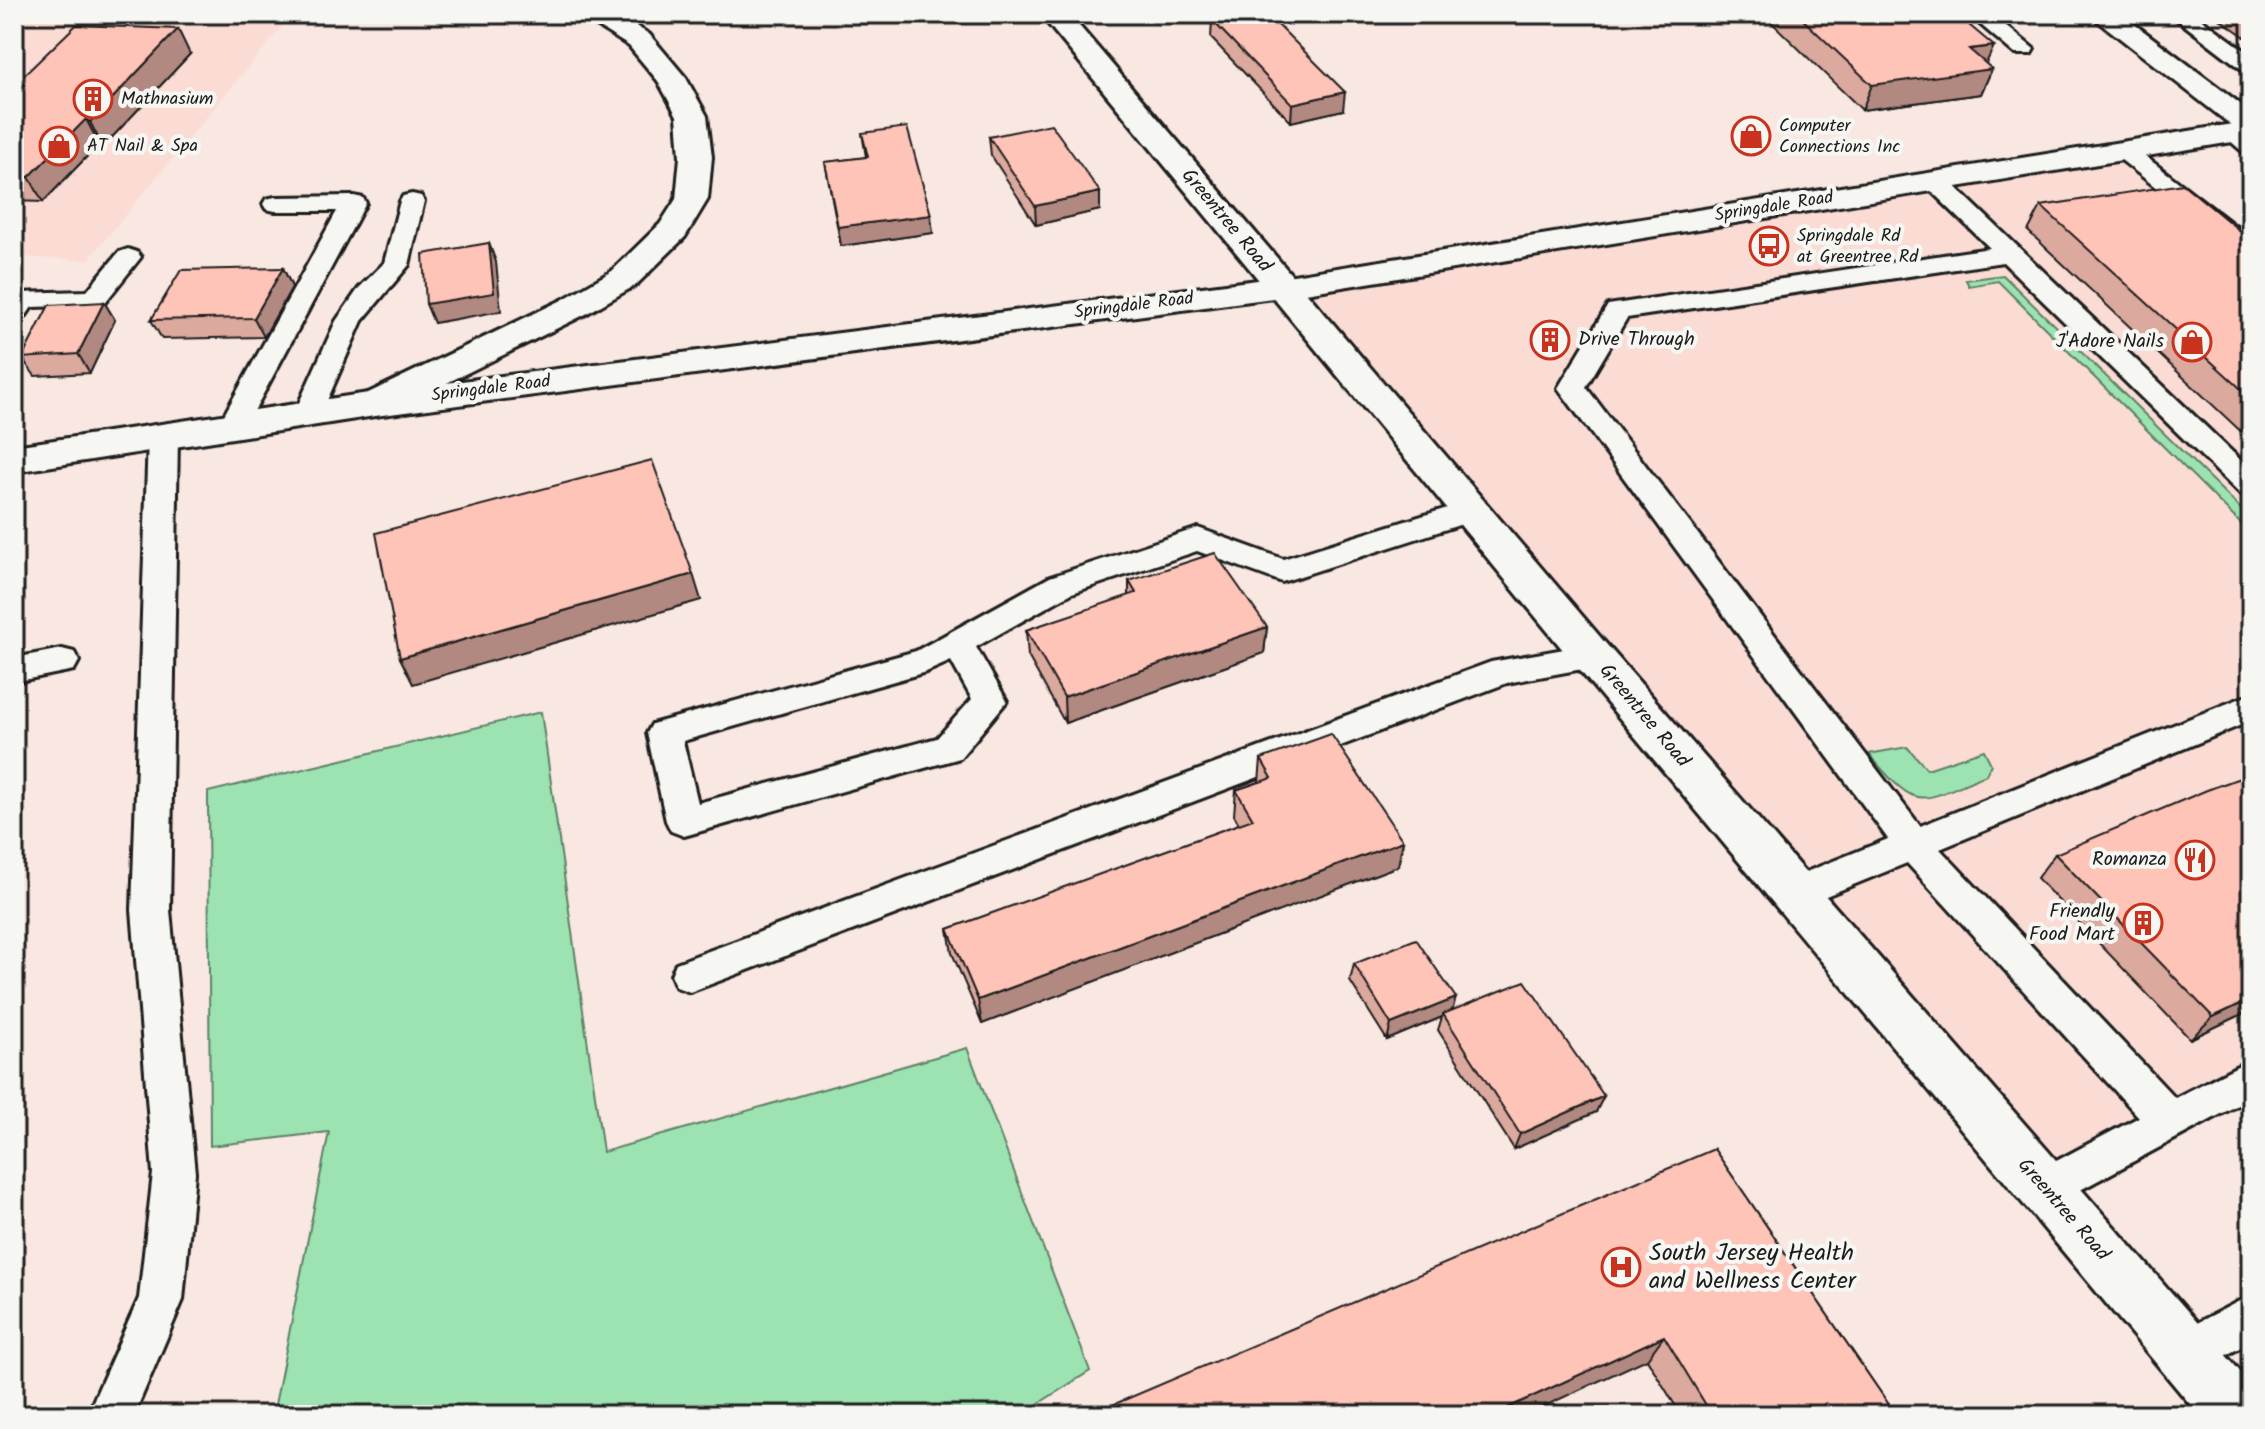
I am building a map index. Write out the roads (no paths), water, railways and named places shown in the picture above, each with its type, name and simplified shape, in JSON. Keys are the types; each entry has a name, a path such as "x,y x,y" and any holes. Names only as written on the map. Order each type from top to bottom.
{"main road":[{"path":"375,404 574,307 624,278 673,230 692,199 696,157 692,116 671,78 639,40 597,14"},
{"path":"1054,14 1061,14"},
{"name":"Greentree Road","path":"1054,14 1592,656 2238,1415"},
{"path":"2103,14 2246,134"},
{"name":"Springdale Road","path":"14,459 375,404 1281,287 2246,134"}],"lane":[{"path":"1979,14 2023,49"},
{"path":"2181,14 2251,65"},
{"path":"2124,151 2251,250"},
{"path":"1935,181 2251,487"},
{"path":"308,414 349,321 368,294 396,265 412,201"},
{"path":"232,426 354,203 275,204"},
{"path":"2009,253 1617,311 1572,388 1913,845 2170,1122"},
{"path":"14,314 24,299 94,299 128,257"},
{"path":"110,1415 161,1300 174,1173 151,910 163,437"},
{"path":"957,643 990,701 948,748 684,821 664,733 926,660 1061,585 1198,539 1282,571 1470,511"},
{"path":"690,975 1503,671 1592,656"},
{"path":"14,670 62,661"},
{"path":"1794,893 2251,707"},
{"path":"2045,1189 2251,1077"},
{"path":"2186,1353 2251,1317"}],"place":[{"name":"Mathnasium","path":"93,99"},
{"name":"Computer Connections Inc","path":"1751,136"},
{"name":"AT Nail & Spa","path":"59,146"},
{"name":"Springdale Rd at Greentree Rd","path":"1769,246"},
{"name":"Drive Through","path":"1550,340"},
{"name":"J'Adore Nails","path":"2192,342"},
{"name":"Romanza","path":"2195,860"},
{"name":"Friendly Food Mart","path":"2143,923"},
{"name":"South Jersey Health and Wellness Center","path":"1621,1267"}]}
